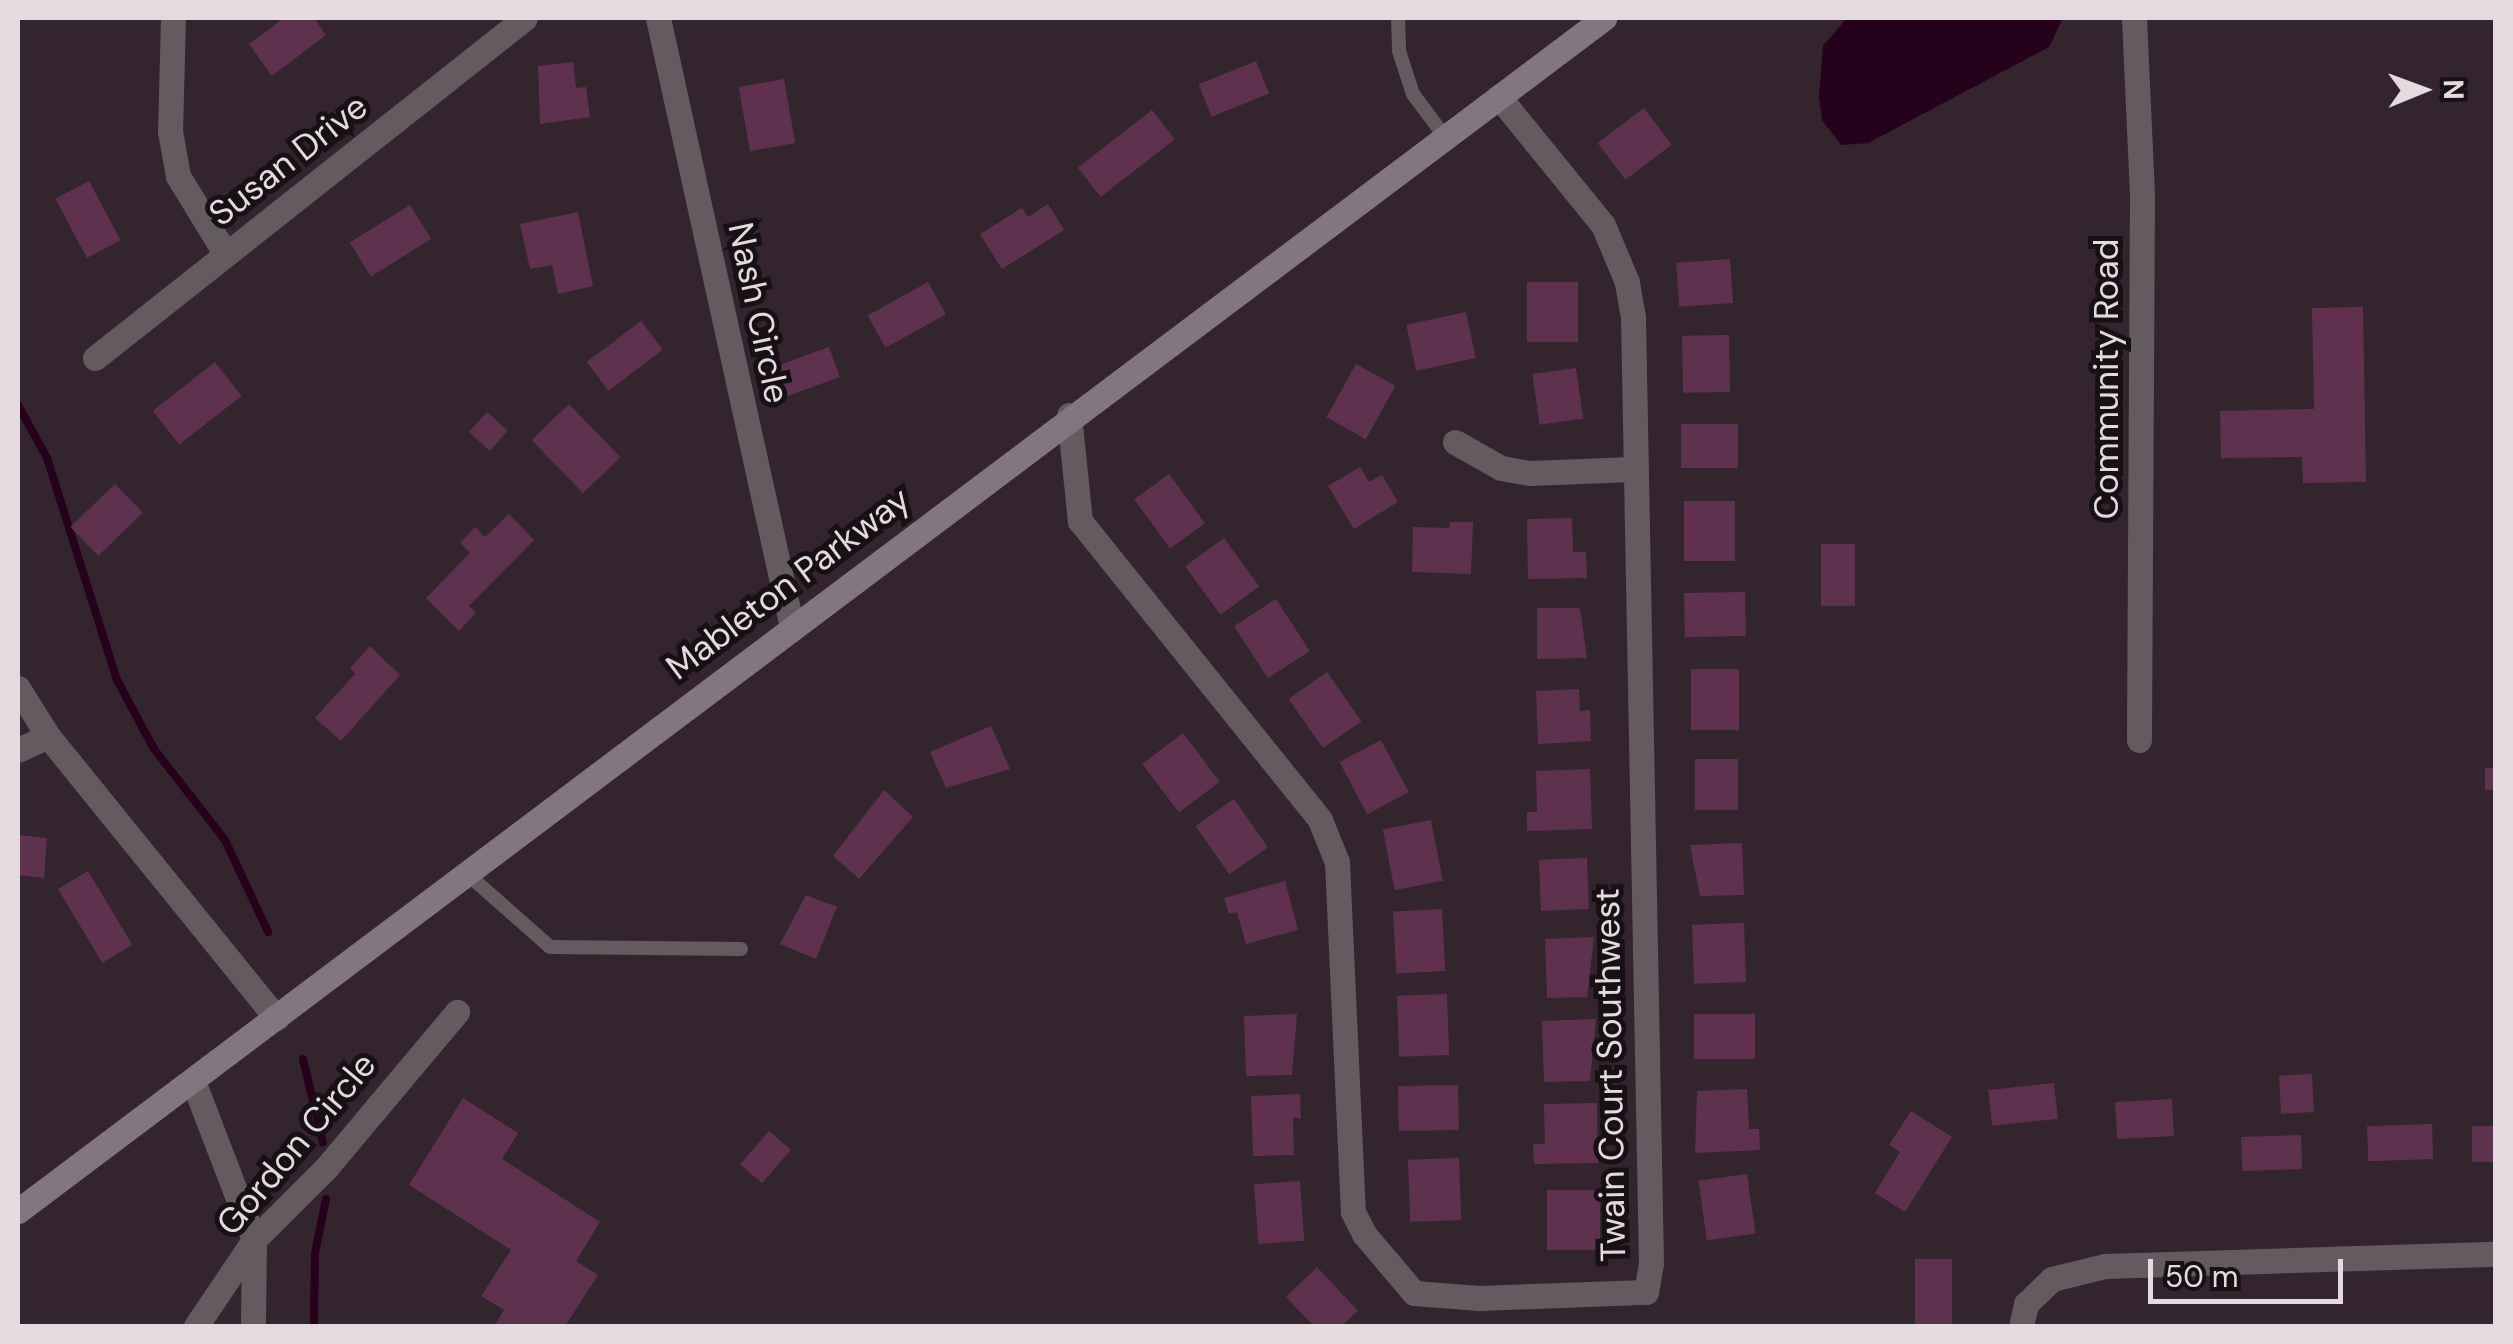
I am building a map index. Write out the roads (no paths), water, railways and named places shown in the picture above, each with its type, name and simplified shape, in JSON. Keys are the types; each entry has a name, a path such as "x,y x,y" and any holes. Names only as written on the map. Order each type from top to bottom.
{"main road":[{"name":"Mableton Parkway","path":"18,1210 192,1082 791,623 1604,18"}],"street":[{"path":"173,18 170,132 178,176 225,254"},
{"name":"Susan Drive","path":"95,358 525,18"},
{"name":"Nash Circle","path":"658,18 791,623"},
{"name":"Community Road","path":"2134,18 2142,196 2139,740"},
{"name":"Twain Court Southwest","path":"1069,415 1074,499 1096,543 1320,820 1337,862 1353,1212 1388,1267 1414,1294 1479,1298 1646,1292 1652,1264 1627,282 1603,226 1499,97"},
{"path":"1454,442 1502,468 1530,474 1632,470"},
{"path":"18,688 48,736 276,1018"},
{"path":"18,750 48,736"},
{"name":"Gordon Circle","path":"196,1326 254,1240 326,1168 456,1012"},
{"path":"192,1082 254,1240 252,1326"},
{"path":"2021,1326 2026,1304 2052,1279 2105,1266 2496,1254"}],"lane":[{"path":"1398,18 1399,51 1413,94 1446,137"},
{"path":"464,872 550,948 741,949"}],"waterway":[{"path":"18,405 47,458 117,680 154,749 225,840 268,932"},
{"path":"303,1059 323,1143"},
{"path":"314,1322 315,1253 326,1199"}]}
